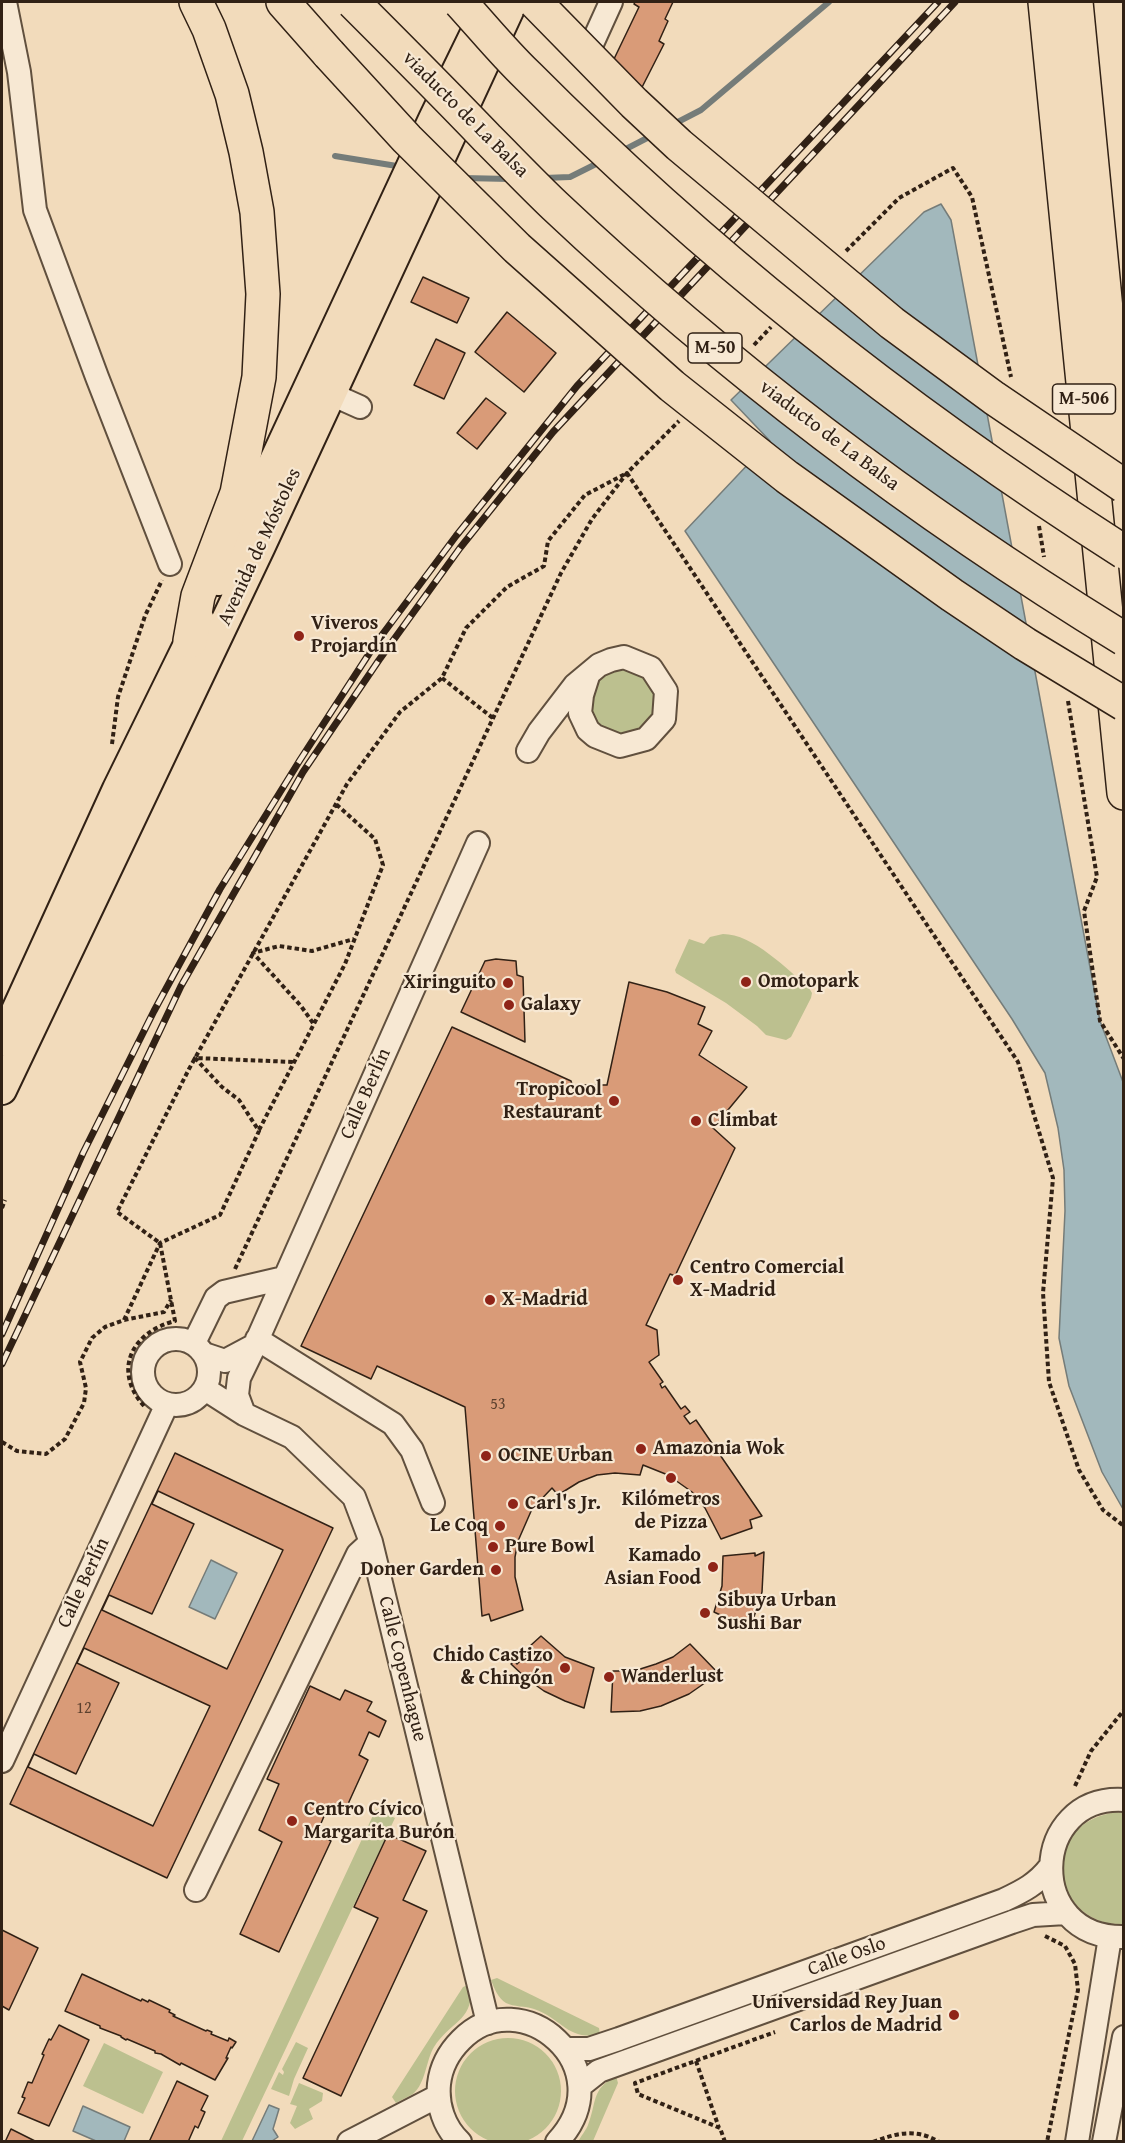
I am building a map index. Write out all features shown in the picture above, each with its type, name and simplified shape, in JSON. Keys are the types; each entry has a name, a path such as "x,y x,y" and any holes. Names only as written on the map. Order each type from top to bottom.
{"highway":[{"path":"190,641 198,596 237,493 259,377 263,294 257,212 246,152 232,94 209,29 196,2"},
{"name":"viaducto de La Balsa","path":"353,2 554,206 713,347 821,433 951,528 1038,586 1124,639"},
{"path":"460,2 525,74 603,149 704,239 851,362 961,443 1124,552"},
{"path":"509,3 634,103 679,145 892,323 1004,405 1124,486"},
{"name":"M-506","path":"1055,3 1109,338 1124,461"},
{"name":"M-506","path":"1055,3 1124,793"},
{"path":"288,6 407,139 517,248 672,386 787,477 952,595 1025,644 1124,704"}],"main road":[{"name":"Avenida de Móstoles","path":"2,1041 117,789 422,171 509,3"},
{"name":"Avenida de Móstoles","path":"2,1090 331,394 422,171"}],"street":[{"path":"5,2 19,72 34,210 170,564"},
{"path":"509,3 591,46 610,2"},
{"path":"331,394 360,407"},
{"path":"528,751 539,732 575,685 588,676"},
{"name":"Calle Berlín","path":"244,1414 237,1395 239,1378 478,843"},
{"path":"284,1278 224,1292 216,1298 199,1349 209,1371 205,1389 198,1397 177,1406 157,1400 149,1392 142,1371 150,1351 159,1343 180,1339 199,1349 225,1361 256,1342 393,1424 412,1450 434,1503"},
{"name":"Calle Copenhague","path":"205,1389 244,1414 292,1437 354,1497 371,1542 488,2023"},
{"name":"Calle Berlín","path":"2,1761 167,1404"},
{"path":"196,1890 358,1554 371,1542"},
{"path":"1077,2142 1117,1937 1086,1929 1066,1913 1051,1884 1050,1867 1053,1847 1062,1829 1076,1814 1094,1804 1124,1800"},
{"name":"Calle Oslo","path":"566,2049 589,2049 619,2039 1004,1900 1028,1889 1050,1867"},
{"name":"Calle Oslo","path":"580,2086 599,2072 1012,1922 1046,1913 1066,1913"},
{"path":"452,2140 443,2118 438,2096 440,2072 450,2051 467,2034 488,2023 510,2020 532,2024 551,2034 566,2049 576,2067 580,2086 578,2109 568,2130 557,2142"},
{"path":"1104,2142 1124,2037"},
{"path":"349,2142 438,2096"},
{"path":"1084,2099 1111,2104"}],"path":[{"path":"175,1320 160,1243 117,1212 195,1058 347,784 400,712 442,678 466,628 507,587 544,566 548,541 585,495 627,473 1018,1062 1053,1178 1043,1293 1049,1382 1080,1470 1103,1510 1124,1526"},
{"path":"232,1275 561,573 592,519"},
{"path":"112,747 118,697 145,616 170,564"},
{"path":"442,678 494,719"},
{"path":"124,1320 160,1243 220,1215 259,1131 345,964 383,865 375,839 336,804"},
{"path":"253,953 279,946 312,951 355,939"},
{"path":"253,953 301,1006 313,1023"},
{"path":"195,1058 294,1062"},
{"path":"195,1058 222,1087 239,1100 259,1131"},
{"path":"2,1208 5,1200"},
{"path":"2,1442 17,1451 46,1454 65,1439 84,1403 86,1388 80,1362 92,1338 105,1327 124,1320 164,1312 171,1300"},
{"path":"1075,1786 1091,1751 1124,1710"},
{"path":"1037,1938 1046,1936 1065,1946 1075,1964 1078,1990 1047,2142"},
{"path":"720,2128 638,2094 635,2083 785,2028"},
{"path":"696,2061 724,2142"},
{"path":"873,2142 897,2133 928,2135 939,2142"}],"green space":[{"path":"626,669 646,677 657,695 657,706 649,726 619,737 602,729 595,722 591,714 591,700 598,680 609,673"},
{"name":"Omotopark","path":"723,934 758,946 809,988 812,993 811,998 791,1037 786,1040 766,1035 726,1003 676,973 675,970 689,939 704,944 710,937"},
{"path":"376,1809 395,1818 242,2141 221,2141"},
{"path":"1117,1812 1123,1813 1123,1924 1104,1922 1088,1915 1075,1903 1066,1889 1062,1872 1063,1856 1070,1839 1091,1820"},
{"path":"497,1978 599,2028 600,2035 589,2036 572,2032 544,2013 506,2003 499,1996 491,1980"},
{"path":"471,1984 471,1997 465,2014 434,2047 421,2084 413,2094 396,2103 392,2097 463,1987"},
{"path":"508,2038 528,2042 546,2053 557,2071 561,2091 557,2111 546,2129 528,2140 508,2144 488,2140 470,2129 459,2111 455,2091 459,2071 470,2053 488,2042"},
{"path":"296,2042 308,2048 289,2096 271,2089 279,2072 283,2075 282,2069"},
{"path":"104,2043 163,2072 143,2114 83,2086"},
{"path":"616,2076 618,2083 593,2141 578,2142 588,2125 599,2091"},
{"path":"299,2083 323,2093 322,2101 309,2109 313,2119 295,2129 290,2123 297,2106 290,2104"}],"water":[{"path":"941,204 951,220 1100,1021 1123,1082 1123,1509 1102,1472 1069,1386 1059,1338 1065,1211 1064,1170 1058,1128 1045,1073 1012,1019 685,531 770,441 731,400 924,212"},
{"path":"211,1560 237,1573 215,1619 189,1607"},
{"path":"269,2105 279,2109 273,2129 278,2137 272,2141 252,2141"},
{"path":"83,2106 130,2127 124,2141 96,2141 73,2131"}],"building":[{"path":"635,2 673,2 659,41 664,44 634,103 601,86 639,7 634,4"},
{"path":"423,277 469,298 457,323 411,302"},
{"path":"507,312 556,353 524,392 475,352"},
{"path":"436,339 465,353 444,399 414,385"},
{"path":"486,398 506,413 477,449 457,433"},
{"path":"496,959 516,961 517,975 523,977 525,1042 461,1012 485,961"},
{"name":"X-Madrid","path":"629,982 667,992 705,1007 698,1024 712,1031 699,1055 747,1087 713,1128 735,1148 675,1276 670,1274 646,1325 657,1330 659,1355 649,1362 663,1382 660,1384 662,1388 665,1386 681,1409 685,1406 690,1412 684,1416 690,1424 696,1420 762,1516 750,1520 752,1528 721,1539 705,1508 692,1492 668,1475 643,1465 640,1475 615,1473 597,1475 579,1482 558,1495 552,1488 532,1509 518,1541 515,1577 523,1610 491,1621 489,1614 482,1616 465,1407 377,1366 371,1379 301,1346 452,1027 571,1081 572,1085 607,1085"},
{"path":"175,1453 333,1528 167,1878 10,1804","holes":["158,1491 283,1550 227,1669 102,1610 109,1595 152,1614 194,1524 152,1504","84,1648 210,1706 153,1826 28,1767 34,1754 76,1774 119,1683 77,1663"]},
{"path":"764,1552 762,1592 750,1629 714,1612 722,1586 723,1556 755,1553 755,1556"},
{"path":"541,1636 565,1657 594,1668 584,1708 544,1691 511,1664 514,1661 517,1664 533,1649 530,1646"},
{"path":"690,1644 718,1673 689,1694 661,1706 640,1711 611,1712 613,1671 634,1671 656,1664 673,1657"},
{"name":"Centro Cívico Margarita Burón","path":"310,1686 340,1700 345,1690 372,1702 367,1711 386,1721 379,1737 369,1732 359,1755 368,1760 343,1815 328,1807 319,1828 329,1832 326,1838 331,1841 279,1952 240,1934 282,1842 259,1830 279,1784 267,1779"},
{"path":"388,1834 426,1851 403,1900 427,1911 341,2096 303,2078 378,1918 354,1907"},
{"path":"2,1930 38,1948 9,2010 2,2006"},
{"path":"82,1974 141,2001 142,1999 148,2002 149,2000 170,2010 169,2012 175,2015 173,2016 212,2032 211,2034 236,2042 231,2047 226,2058 228,2058 215,2080 65,2011"},
{"path":"59,2025 89,2040 49,2126 18,2113 25,2098 22,2097 28,2082 32,2083 44,2055 42,2054"},
{"path":"177,2081 208,2096 201,2110 205,2112 198,2128 195,2126 188,2142 149,2142"},
{"path":"11,2129 37,2142 5,2142"}],"waterway":[{"path":"672,125 701,110 829,2"},
{"path":"622,151 653,135"},
{"path":"335,156 403,167"},
{"path":"544,178 570,177 602,161"},
{"path":"463,178 510,179"}],"railway":[{"path":"2,1334 83,1153 154,1011 220,889 376,643 456,536 577,386 938,2"},
{"path":"2,1364 181,986 303,772 379,660 460,548 553,432 955,2"}],"place":[{"name":"Viveros Projardín","path":"299,636"},
{"name":"Omotopark","path":"746,982"},
{"name":"Xiringuito","path":"508,983"},
{"name":"Galaxy","path":"509,1005"},
{"name":"Tropicool Restaurant","path":"614,1101"},
{"name":"Climbat","path":"696,1121"},
{"name":"Centro Comercial X-Madrid","path":"678,1280"},
{"name":"X-Madrid","path":"490,1300"},
{"name":"Amazonia Wok","path":"641,1449"},
{"name":"OCINE Urban","path":"486,1456"},
{"name":"Kilómetros de Pizza","path":"671,1478"},
{"name":"Carl's Jr.","path":"513,1504"},
{"name":"Le Coq","path":"500,1526"},
{"name":"Pure Bowl","path":"493,1547"},
{"name":"Kamado Asian Food","path":"713,1567"},
{"name":"Doner Garden","path":"496,1570"},
{"name":"Sibuya Urban Sushi Bar","path":"705,1613"},
{"name":"Chido Castizo & Chingón","path":"565,1668"},
{"name":"Wanderlust","path":"609,1677"},
{"name":"Centro Cívico Margarita Burón","path":"292,1821"},
{"name":"Universidad Rey Juan Carlos de Madrid","path":"954,2015"}]}
